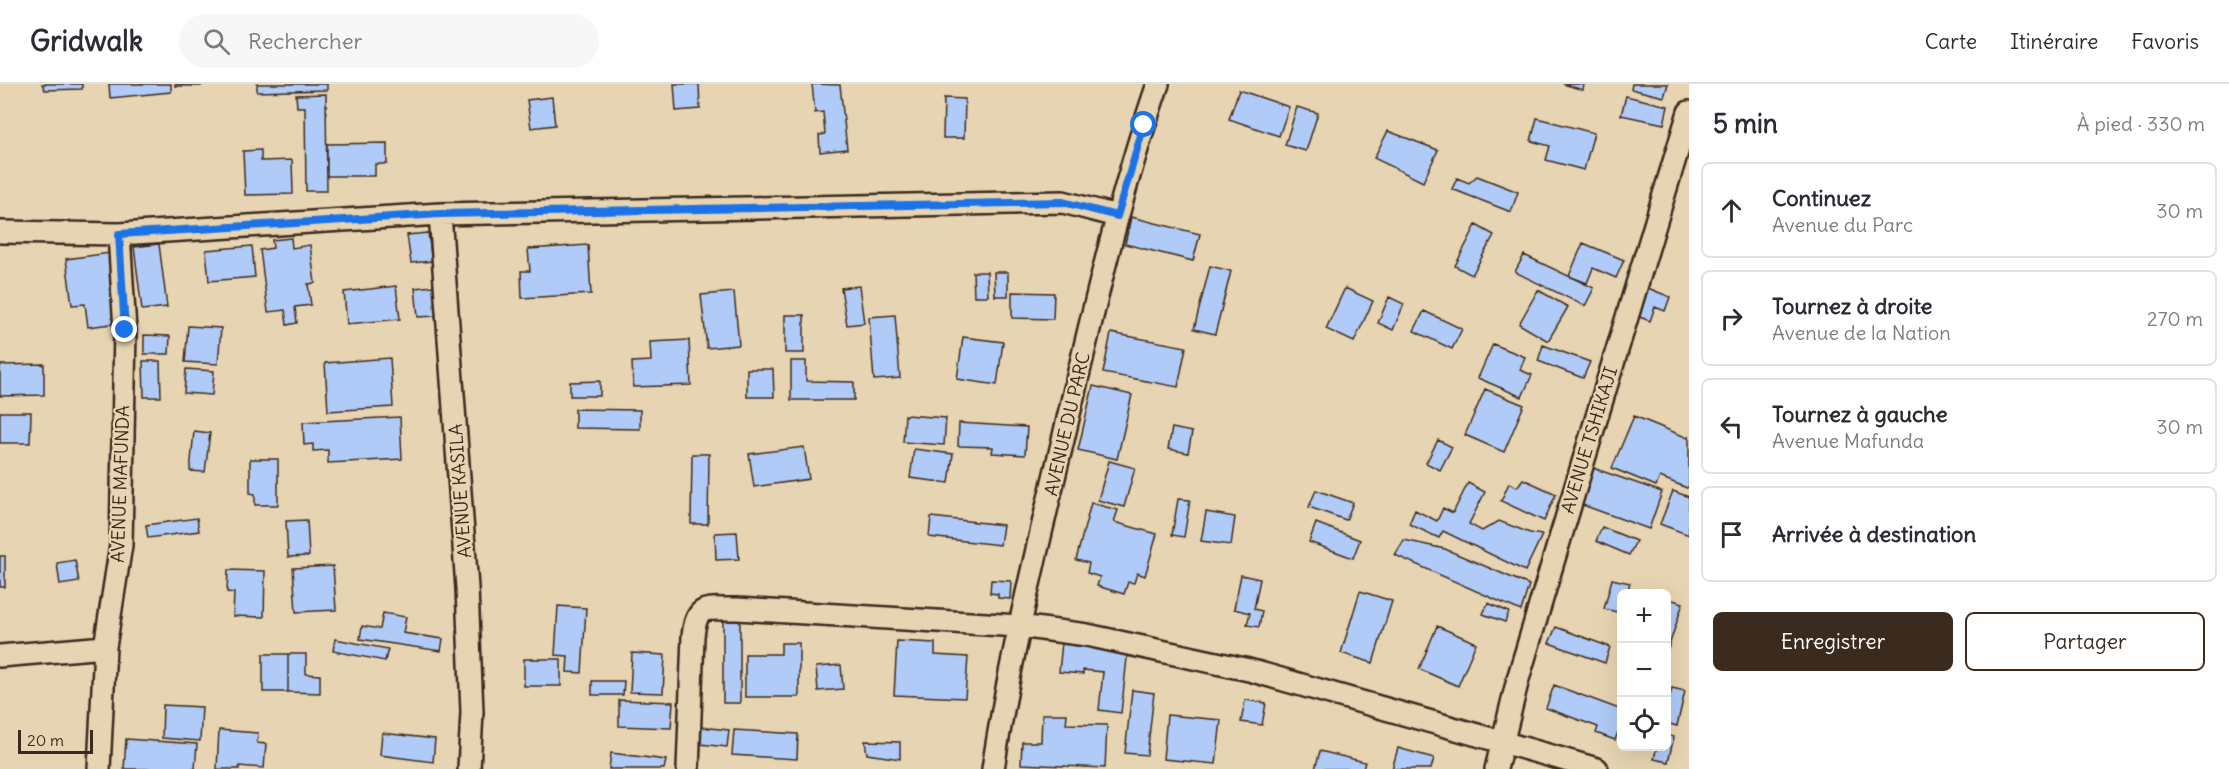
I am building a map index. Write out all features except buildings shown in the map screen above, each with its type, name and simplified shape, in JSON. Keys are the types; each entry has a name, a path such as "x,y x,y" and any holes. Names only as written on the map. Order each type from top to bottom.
{"street":[{"name":"AVENUE DU PARC","path":"993,769 1018,626 1117,216 1158,84"},
{"name":"AVENUE TSHIKAJI","path":"1496,769 1556,552 1689,112"},
{"path":"0,232 119,234 440,214 1063,202 1117,216"},
{"name":"AVENUE KASILA","path":"440,214 467,588 472,712 469,769"},
{"name":"AVENUE MAFUNDA","path":"99,769 105,647 121,544 125,330 119,234"},
{"path":"688,769 695,618 700,612 707,610 737,609 1018,626 1120,641 1249,670 1596,769"},
{"path":"0,656 105,647"}],"route":[{"path":"125,330 119,234 440,214 1063,202 1117,216 1144,125"}]}
